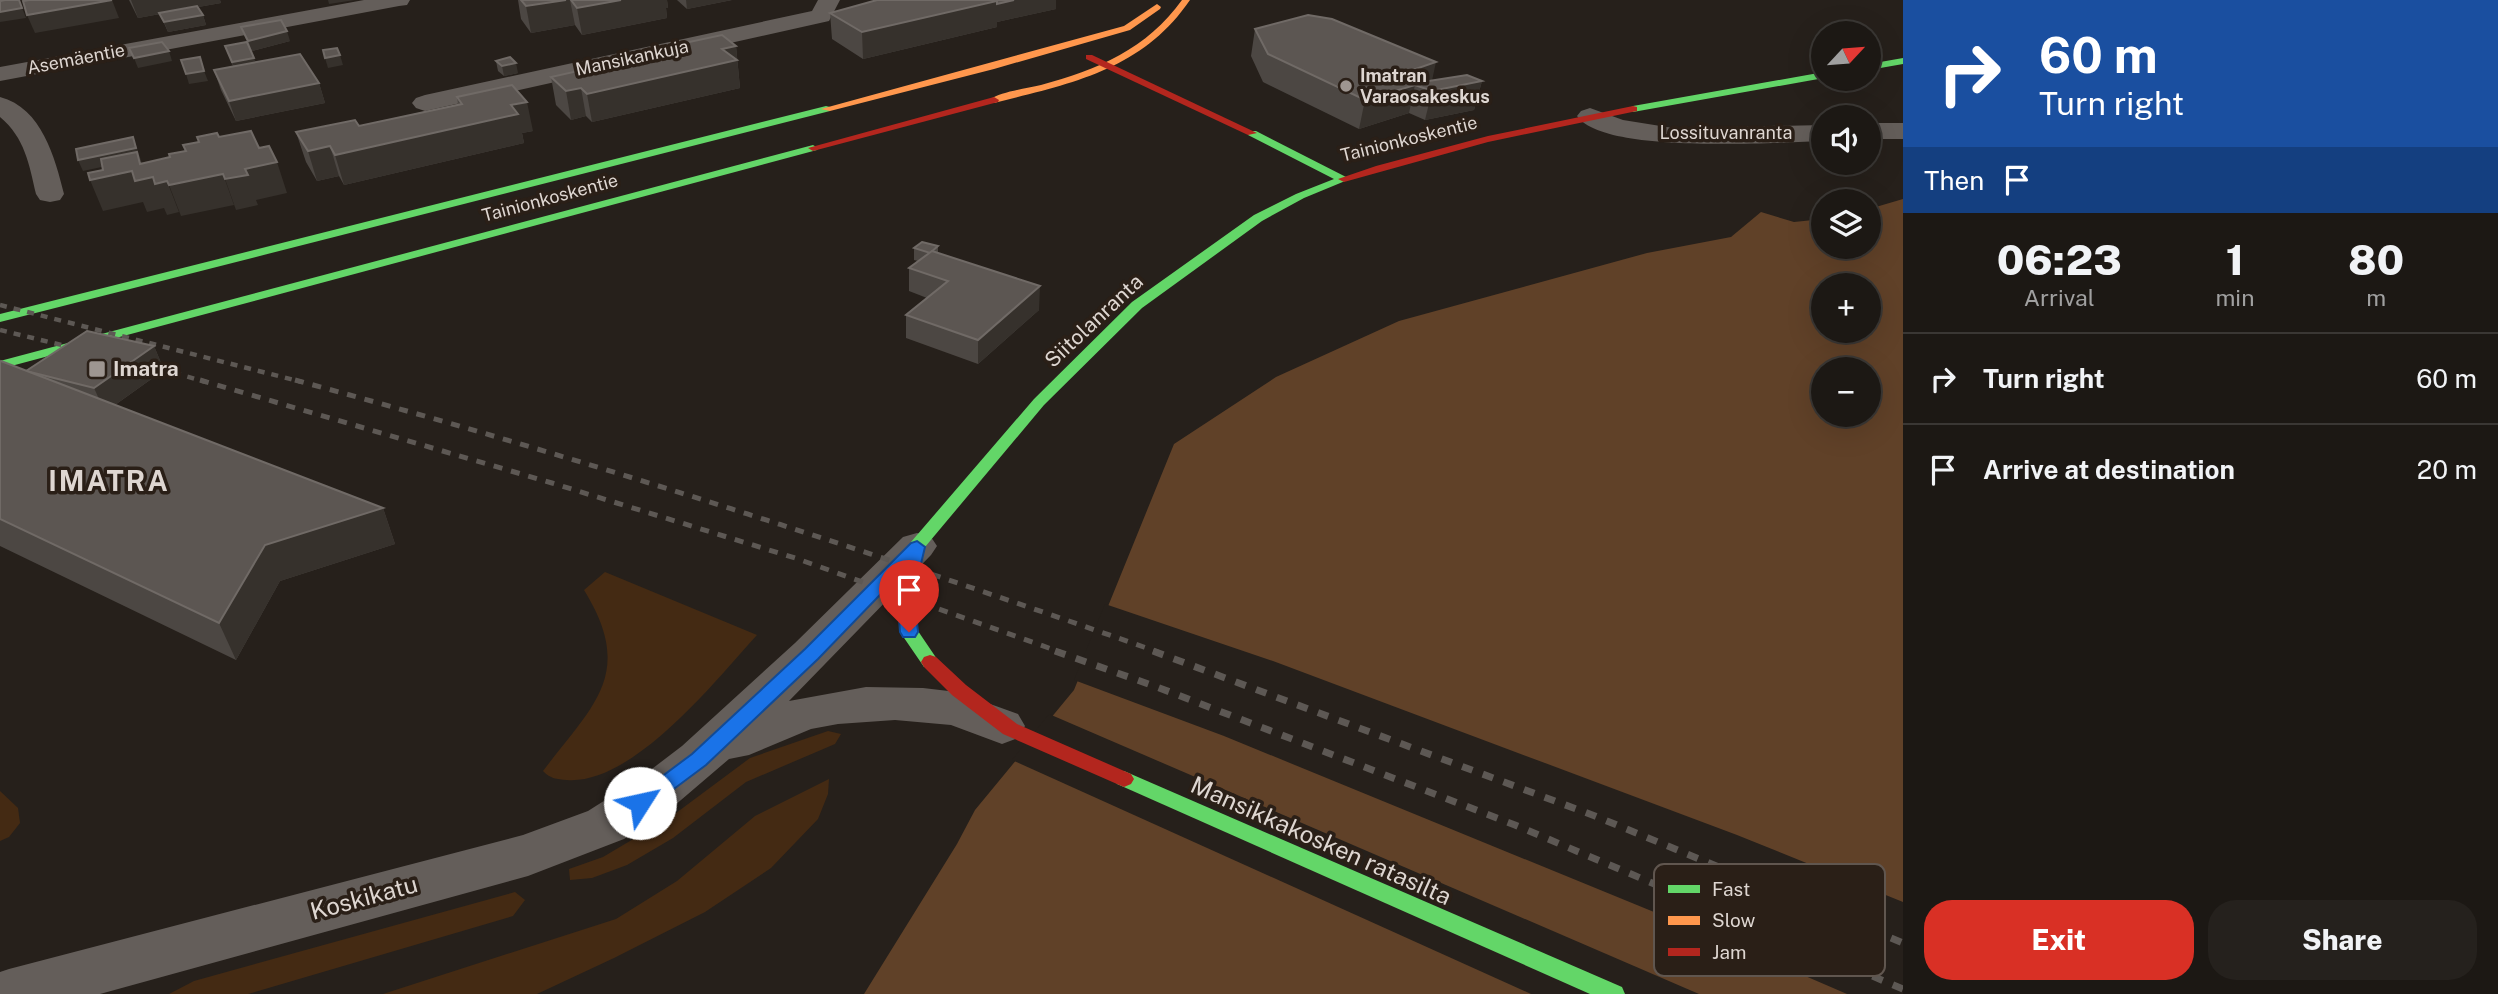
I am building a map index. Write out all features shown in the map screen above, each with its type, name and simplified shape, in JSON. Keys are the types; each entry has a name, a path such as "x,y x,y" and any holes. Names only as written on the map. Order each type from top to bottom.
{"main road":[{"path":"1066,47 1127,28 1153,11 1163,0"},
{"path":"1108,66 1140,48 1167,28 1181,14 1186,0"},
{"name":"Tainionkoskentie","path":"0,318 1066,47 1283,148 1343,179 1416,157 1590,116 1811,77"},
{"path":"1881,65 1903,61"},
{"name":"Tainionkoskentie","path":"0,365 1029,91 1108,66"},
{"name":"Siitolanranta","path":"917,547 1039,402 1136,305 1258,218 1300,196 1343,179"},
{"name":"Mansikkakosken ratasilta","path":"917,547 905,593 909,632 925,657 959,690 1010,729 1614,994"}],"street":[{"name":"Asemäentie","path":"0,74 399,0"},
{"name":"Mansikankuja","path":"425,103 821,16 830,0"},
{"path":"0,105 21,121 36,140 50,194"},
{"name":"Lossituvanranta","path":"1590,116 1607,125 1649,134 1679,136 1811,132"},
{"path":"1881,131 1903,131"},
{"name":"Koskikatu","path":"9,994 528,855 606,825 657,792 699,759 811,654 917,547"},
{"name":"Koskikatu","path":"699,759 776,722 862,703 891,702 953,709 1010,729"}],"shaded area":[{"path":"1903,199 1903,994 864,994 957,844 975,810 1074,690 1174,444 1276,377 1399,321 1647,253 1731,237 1761,212 1794,222 1811,220 1811,259 1881,259 1881,205"},
{"path":"605,572 757,635 696,702 645,748 619,766 592,777 557,779 543,771 592,707 602,687 607,667 607,644 599,619 584,590"},
{"path":"828,731 841,734 835,744 746,782 673,838 627,865 592,878 570,880 569,869 603,857 672,816 750,758"},
{"path":"829,779 828,794 818,819 771,868 705,912 614,958 537,994 383,994 616,919 677,881 755,816"},
{"path":"0,791 18,808 20,823 9,837 0,841"},
{"path":"515,892 525,900 513,916 248,994 169,994 194,981"}],"pier":[{"path":"1105,604 1273,661 1809,864 1654,864 1654,912 1224,736 1074,680"},
{"path":"1049,714 1699,994 1531,994 1012,760"},
{"path":"1885,895 1903,902 1903,994 1847,994 1805,976 1885,976"}],"building":[{"path":"19,0 22,8 0,12 0,1"},
{"path":"112,0 27,15 23,1"},
{"path":"521,0 566,0 526,6"},
{"path":"571,0 621,0 577,8"},
{"path":"877,0 997,1 862,32 830,13"},
{"path":"996,0 1014,0 997,4"},
{"path":"197,6 203,15 164,22 159,13"},
{"path":"1308,15 1332,19 1436,62 1401,74 1416,83 1467,75 1482,81 1432,91 1415,85 1365,100 1268,54 1255,29"},
{"path":"281,20 287,31 248,41 241,27"},
{"path":"722,35 736,46 722,49 737,60 587,94 581,88 566,91 551,77 600,66 604,70 684,52 675,45"},
{"path":"162,42 169,51 134,58 129,48"},
{"path":"247,42 254,58 232,62 225,46"},
{"path":"337,48 340,55 325,58 323,50"},
{"path":"300,54 319,83 229,101 214,70"},
{"path":"200,57 204,71 186,74 181,60"},
{"path":"510,57 516,63 502,66 496,61"},
{"path":"512,85 527,102 511,105 518,114 335,155 330,146 308,151 296,132 355,120 359,126 462,104 457,97"},
{"path":"251,131 259,148 269,146 277,162 245,169 248,175 225,179 223,174 169,185 167,181 155,184 153,177 135,181 132,171 90,180 88,173 103,170 101,159 137,152 140,164 186,151 183,145 199,142 197,137 217,133 219,137"},
{"path":"133,137 136,148 78,160 76,149"},
{"path":"922,242 938,246 930,253 914,248"},
{"path":"932,251 1040,286 978,340 906,315 948,281 909,268"},
{"path":"87,331 154,346 94,388 26,371"},
{"path":"1,361 383,508 265,545 219,623 0,519"}],"railway":[{"path":"0,305 302,382"},
{"path":"0,330 82,350"},
{"path":"147,365 206,382"},
{"path":"200,380 552,483 795,558 1060,652"},
{"path":"295,380 513,442 729,508 1158,652"},
{"path":"1055,651 1157,687 1515,825 1654,884"},
{"path":"1153,651 1595,816 1711,864"},
{"path":"1885,936 1903,943"},
{"path":"1872,976 1903,989"}],"traffic: fast":[{"path":"1881,65 1903,61"},
{"path":"1633,109 1811,77"},
{"path":"0,318 826,109"},
{"path":"1252,133 1343,179"},
{"path":"0,365 813,148"},
{"path":"930,662 909,632 905,593 917,546 1039,402 1137,305 1258,218 1300,196 1344,179"},
{"path":"1124,779 1614,994"}],"traffic: slow":[{"path":"994,100 1075,78 1127,56 1150,41 1170,23 1186,0"},
{"path":"826,109 991,67 1127,28 1157,7"}],"traffic: jam":[{"path":"1089,57 1252,133"},
{"path":"813,148 994,100"},
{"path":"1344,179 1488,139 1633,109"},
{"path":"930,662 959,690 1010,729 1124,779"}],"place":[{"name":"Imatran Varaosakeskus","path":"1346,86"},
{"name":"Imatra","path":"97,369"}],"district":[{"name":"IMATRA","path":"109,481"}],"route":[{"path":"640,803 699,759 811,654 917,547 905,593 909,632"}]}
